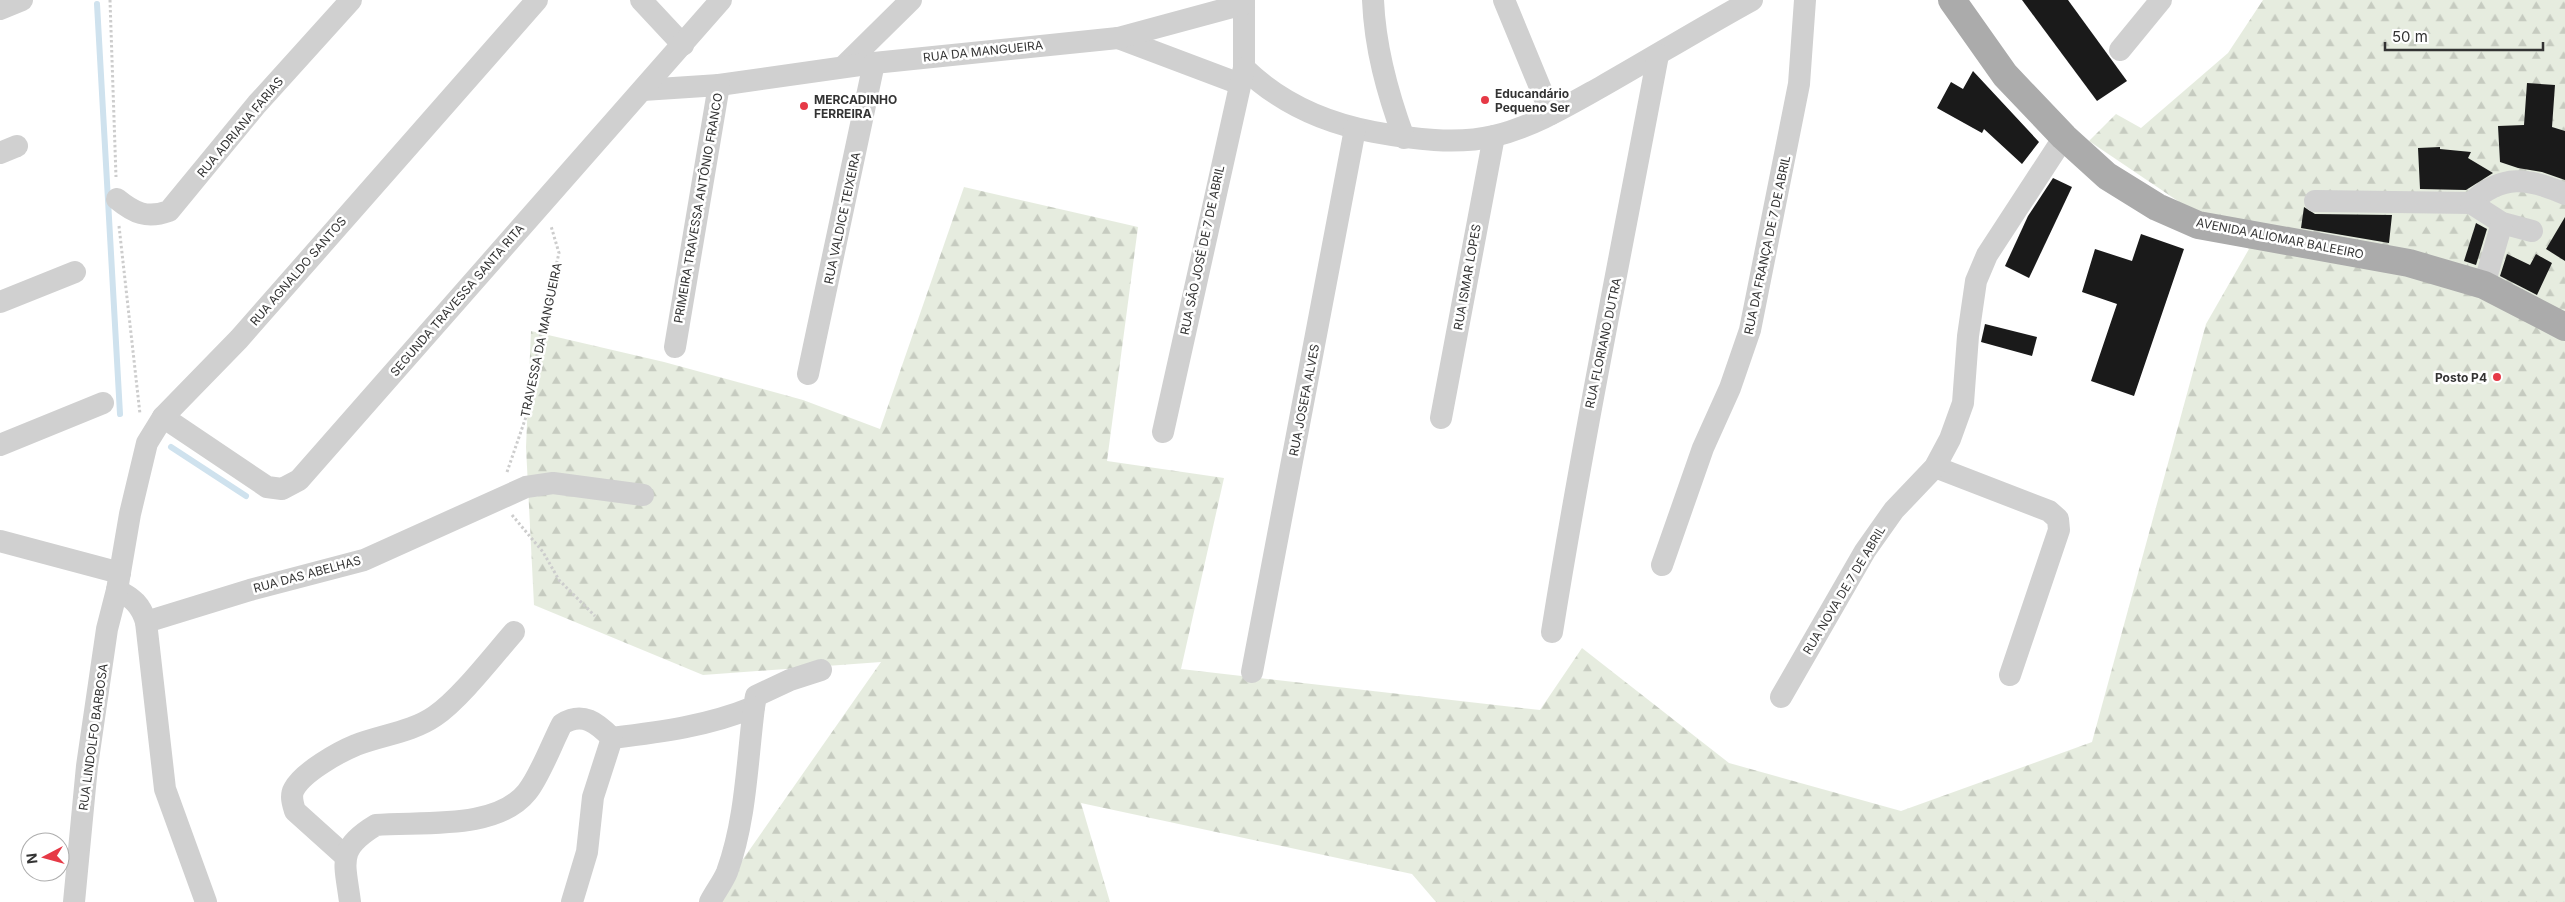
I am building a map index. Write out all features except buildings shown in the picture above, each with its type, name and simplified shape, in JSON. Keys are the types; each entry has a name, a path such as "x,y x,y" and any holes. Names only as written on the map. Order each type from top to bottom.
{"main road":[{"name":"AVENIDA ALIOMAR BALEEIRO","path":"1952,0 2005,75 2064,138 2107,176 2157,207 2198,225 2409,262 2484,285 2565,327"}],"street":[{"path":"0,9 22,0"},
{"name":"RUA ADRIANA FARIAS","path":"117,199 128,208 146,216 169,211 257,104 351,0"},
{"name":"RUA AGNALDO SANTOS","path":"118,581 130,514 147,443 163,417 239,339 537,0"},
{"path":"641,0 683,45"},
{"name":"SEGUNDA TRAVESSA SANTA RITA","path":"163,417 267,487 282,490 290,487 299,480 721,0"},
{"path":"843,67 911,0"},
{"path":"1373,0 1378,52 1388,94 1404,138"},
{"path":"1504,0 1552,114"},
{"name":"RUA DA FRANÇA DE 7 DE ABRIL","path":"1662,565 1704,448 1730,388 1750,330 1798,84 1805,0"},
{"path":"2120,50 2161,0"},
{"name":"RUA DA MANGUEIRA","path":"719,85 874,63 1118,38 1244,2"},
{"name":"RUA SÃO JOSÉ DE 7 DE ABRIL","path":"1163,432 1242,76 1244,2"},
{"path":"1118,38 1242,76 1290,104 1356,129 1404,138 1454,140 1494,136 1552,114 1658,55 1740,3"},
{"name":"RUA FLORIANO DUTRA","path":"1552,632 1588,416 1614,292 1658,55"},
{"name":"RUA VALDICE TEIXEIRA","path":"808,374 874,63"},
{"name":"PRIMEIRA TRAVESSA ANTÔNIO FRANCO","path":"643,90 719,85 675,346"},
{"name":"RUA JOSEFA ALVES","path":"1252,672 1356,129"},
{"name":"RUA ISMAR LOPES","path":"1441,418 1494,136"},
{"name":"RUA NOVA DE 7 DE ABRIL","path":"1781,697 1865,551 1894,510 1935,467 1950,439 1963,403 1968,336 1976,281 1987,255 2064,138"},
{"path":"2471,203 2482,192 2513,181 2532,181 2565,194"},
{"path":"2314,201 2471,203 2502,222 2532,231"},
{"path":"2484,285 2502,222"},
{"path":"0,302 75,272"},
{"path":"0,445 103,404"},
{"path":"1935,467 2049,511 2058,519 2060,530 2010,675"},
{"path":"499,499 526,487 553,483 643,495"},
{"name":"RUA DAS ABELHAS","path":"146,622 250,590 364,560 499,499"},
{"path":"0,541 118,581 142,607 146,622 165,789 206,902"},
{"name":"RUA LINDOLFO BARBOSA","path":"74,902 87,766 108,629 118,581"},
{"path":"345,856 295,811 292,803 294,788 320,764 355,745 407,729 435,716 457,696 514,632"},
{"path":"710,902 726,874 733,852 747,776 756,696 790,680 821,670"},
{"path":"612,738 671,731 729,718 754,707"},
{"path":"350,902 345,856 355,839 376,825 462,820 494,814 512,805 527,792 562,724 570,719 586,719 598,724 612,738"},
{"path":"572,902 587,852 593,797 612,738"}],"path":[{"name":"TRAVESSA DA MANGUEIRA","path":"499,499 528,411 542,325 559,252 543,202"},
{"path":"499,499 543,552 559,580 595,616"}],"green space":[{"path":"2263,0 2565,0 2565,902 1436,902 1412,874 1081,803 1110,902 713,902 881,662 703,675 534,605 526,447 531,331 664,362 803,400 880,429 964,187 1138,227 1107,461 1224,478 1181,669 1540,710 1582,648 1729,763 1901,811 2092,742 2206,324 2249,249 2089,141 2116,114 2141,128 2228,53"}],"waterway":[{"path":"97,4 120,414"},
{"path":"171,447 246,496"}],"place":[{"name":"Educandário Pequeno Ser","path":"1485,100"},
{"name":"MERCADINHO FERREIRA","path":"804,106"},
{"name":"Posto P4","path":"2497,377"}]}
